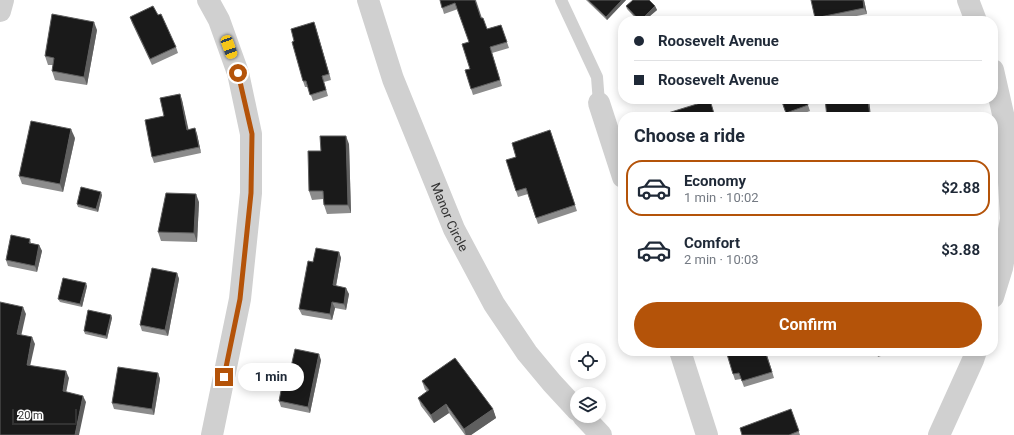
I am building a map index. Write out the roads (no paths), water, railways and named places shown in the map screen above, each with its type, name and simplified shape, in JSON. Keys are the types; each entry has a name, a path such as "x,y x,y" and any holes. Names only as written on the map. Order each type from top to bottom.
{"street":[{"path":"0,11 3,0"},
{"path":"208,0 219,20 238,73 252,134 251,193 240,299 212,435"},
{"name":"Manor Circle","path":"368,0 393,79 454,229 494,304 527,353 570,402"},
{"path":"968,0 974,16"},
{"path":"998,92 1006,128 1011,219 1002,268 998,281"},
{"path":"599,103 618,161"},
{"path":"682,356 707,435"},
{"path":"938,435 974,356"},
{"path":"590,423 601,435"}],"lane":[{"path":"561,0 597,77 599,103"}]}
